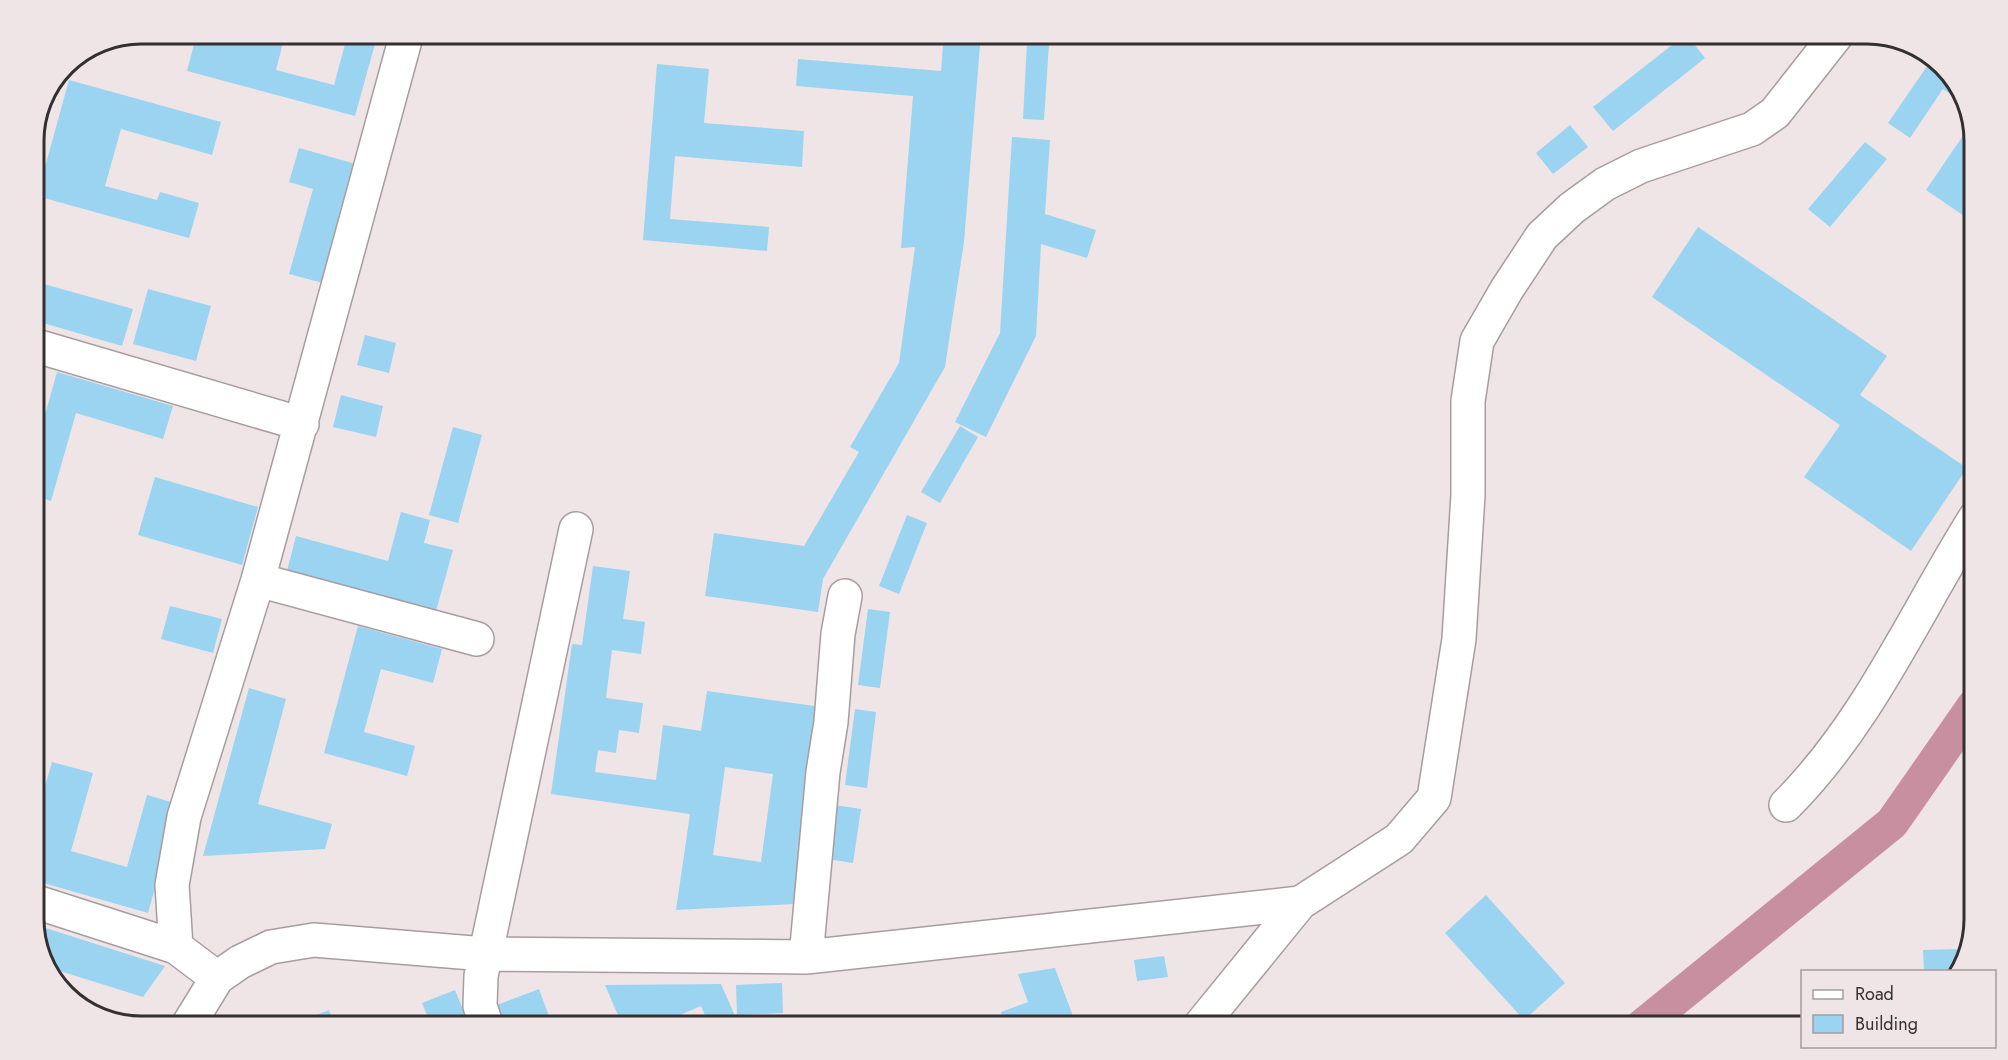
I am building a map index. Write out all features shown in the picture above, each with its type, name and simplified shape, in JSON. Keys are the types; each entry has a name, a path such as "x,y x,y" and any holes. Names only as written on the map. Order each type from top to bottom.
{"street":[{"path":"176,947 172,885 184,817 258,580 302,424 376,139 404,44"},
{"path":"1208,1016 1300,903 1399,839 1434,798 1459,639 1468,495 1468,401 1477,341 1507,289 1542,236 1572,208 1605,184 1641,166 1752,129 1775,113 1829,44"},
{"path":"44,348 302,424"},
{"path":"483,1016 478,992 485,954 576,529"},
{"path":"1786,805 1822,766 1887,670 1964,537"},
{"path":"258,580 477,639"},
{"path":"806,957 823,772 831,722 838,634 845,596"},
{"path":"194,1016 217,978 240,962 271,947 314,940 485,954 806,957 1300,903"},
{"path":"44,905 176,947 217,978"}],"building":[{"path":"194,44 283,44 276,70 334,85 345,44 375,44 355,116 187,71"},
{"path":"943,44 980,44 964,242 945,367 823,579 818,612 705,596 714,533 804,546 859,452 850,447 899,363 915,247 901,248 913,96 796,86 798,59 941,71"},
{"path":"1027,44 1049,44 1044,120 1023,119"},
{"path":"1673,44 1694,44 1705,58 1613,131 1593,107"},
{"path":"657,64 709,69 704,123 804,131 802,167 675,156 670,219 769,227 767,251 643,240"},
{"path":"1928,65 1940,77 1953,95 1943,89 1910,138 1888,123"},
{"path":"69,80 221,122 212,155 121,129 105,186 157,200 160,192 199,203 189,238 44,198 45,167"},
{"path":"1570,125 1588,147 1553,174 1536,153"},
{"path":"1964,134 1964,216 1926,190"},
{"path":"1012,137 1050,140 1045,214 1096,230 1087,258 1041,244 1036,336 986,437 955,422 1000,333"},
{"path":"1865,142 1887,159 1830,227 1808,209"},
{"path":"299,148 356,164 323,283 289,274 313,189 289,182"},
{"path":"1698,227 1887,356 1860,395 1964,466 1964,472 1911,551 1804,477 1840,425 1652,297"},
{"path":"44,284 133,309 122,346 44,323"},
{"path":"148,289 211,306 196,361 133,344"},
{"path":"365,335 396,343 389,373 357,365"},
{"path":"57,372 173,406 163,439 76,413 51,501 44,499 44,419"},
{"path":"341,395 383,406 376,437 333,427"},
{"path":"960,426 978,437 940,503 921,492"},
{"path":"453,427 482,435 458,523 429,515"},
{"path":"155,477 258,507 242,565 138,535"},
{"path":"401,512 430,520 424,543 453,550 436,611 287,571 296,536 388,561"},
{"path":"907,515 927,523 899,594 879,586"},
{"path":"593,566 630,571 623,619 645,622 641,654 612,650 606,698 643,703 639,733 619,730 616,753 598,750 595,772 656,780 663,725 701,731 707,691 822,707 794,904 676,910 690,814 551,794 572,644 582,645","holes":["725,767 773,774 761,862 713,855"]},
{"path":"170,606 222,619 213,653 161,639"},
{"path":"868,609 890,612 880,688 858,685"},
{"path":"358,626 442,649 433,683 381,669 364,732 415,746 407,776 324,753"},
{"path":"249,688 286,699 258,804 332,824 325,849 203,856"},
{"path":"855,709 876,712 867,788 845,785"},
{"path":"52,762 93,773 71,851 127,867 147,795 178,804 148,913 44,883 44,790"},
{"path":"835,805 861,809 853,863 827,859"},
{"path":"1486,895 1565,983 1528,1016 1520,1016 1445,933"},
{"path":"44,928 165,966 143,997 59,971 49,950"},
{"path":"1957,949 1957,954 1950,970 1924,970 1923,950"},
{"path":"1164,956 1168,977 1137,981 1134,960"},
{"path":"1055,968 1073,1016 1002,1016 1001,1012 1028,1002 1018,974"},
{"path":"782,983 783,1013 737,1015 736,985"},
{"path":"721,984 735,1016 705,1016 701,1006 678,1016 618,1016 605,985"},
{"path":"539,989 549,1016 501,1016 497,1005"},
{"path":"455,990 466,1016 427,1016 422,1003"},
{"path":"329,1010 331,1016 314,1016"}],"waterway":[{"path":"1655,1016 1892,823 1964,720"}]}
